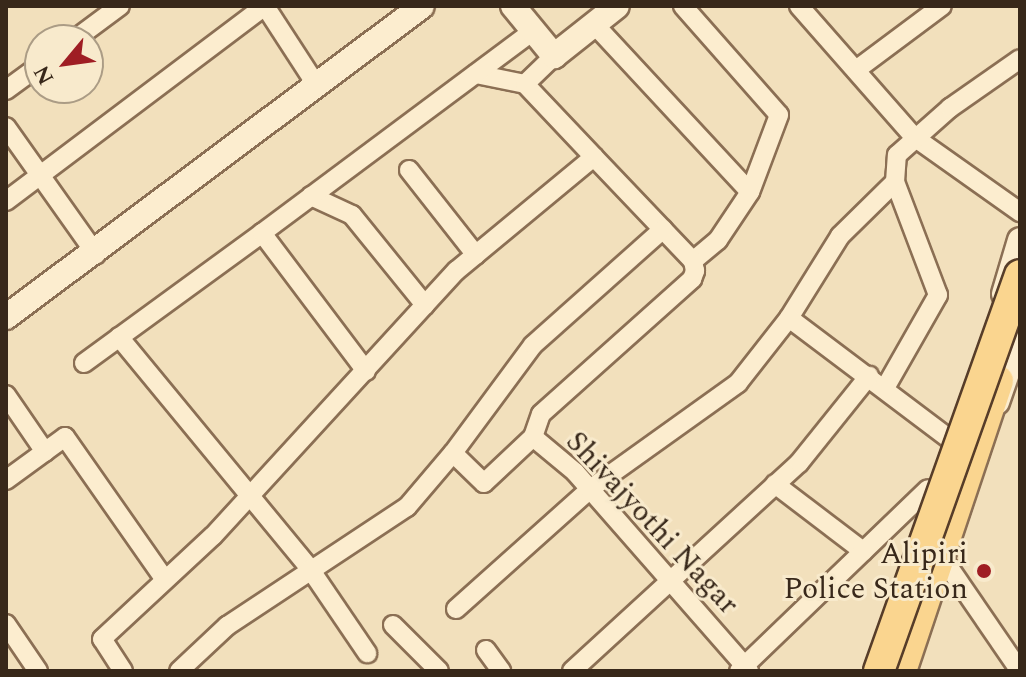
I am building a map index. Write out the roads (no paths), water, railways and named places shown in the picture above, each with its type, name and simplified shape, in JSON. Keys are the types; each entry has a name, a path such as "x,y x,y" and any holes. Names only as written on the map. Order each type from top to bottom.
{"main road":[{"path":"879,671 1016,294"},
{"path":"901,671 1016,294"}],"street":[{"path":"96,24 120,6"},
{"path":"6,201 42,177 265,6 317,86"},
{"path":"513,6 554,56"},
{"path":"525,84 554,56 617,6"},
{"path":"683,6 779,115 750,192 718,240 693,261"},
{"path":"799,6 914,137 1020,212"},
{"path":"856,70 942,6"},
{"path":"6,317 96,254 317,86 409,10"},
{"path":"594,24 750,192"},
{"path":"84,363 534,30"},
{"path":"572,671 667,580 775,484 877,382 938,295 895,182 897,155 914,137 1020,59"},
{"path":"476,74 525,84 693,261 692,279 541,414 533,437"},
{"path":"6,90 24,77"},
{"path":"6,127 96,254"},
{"path":"123,671 102,639 249,497 425,305 476,255 594,157"},
{"path":"409,170 476,255"},
{"path":"456,609 590,489 738,383 789,318 840,236 895,182"},
{"path":"311,196 352,215 425,305"},
{"path":"179,671 227,626 310,569 358,543 407,507 453,453 533,345 663,229"},
{"path":"262,233 366,371"},
{"path":"863,671 948,438 1016,294 1020,240"},
{"path":"789,318 948,438"},
{"path":"908,671 1020,336"},
{"path":"119,337 310,569 367,653"},
{"path":"6,395 45,452"},
{"path":"6,480 65,437 165,580"},
{"name":"Shivajyothi Nagar","path":"453,453 484,483 533,437 590,489 744,669"},
{"path":"775,484 863,551"},
{"path":"744,669 928,489"},
{"path":"944,560 1020,671"},
{"path":"6,624 38,671"},
{"path":"393,625 439,671"},
{"path":"486,650 501,671"}],"place":[{"name":"Alipiri Police Station","path":"984,571"}]}
